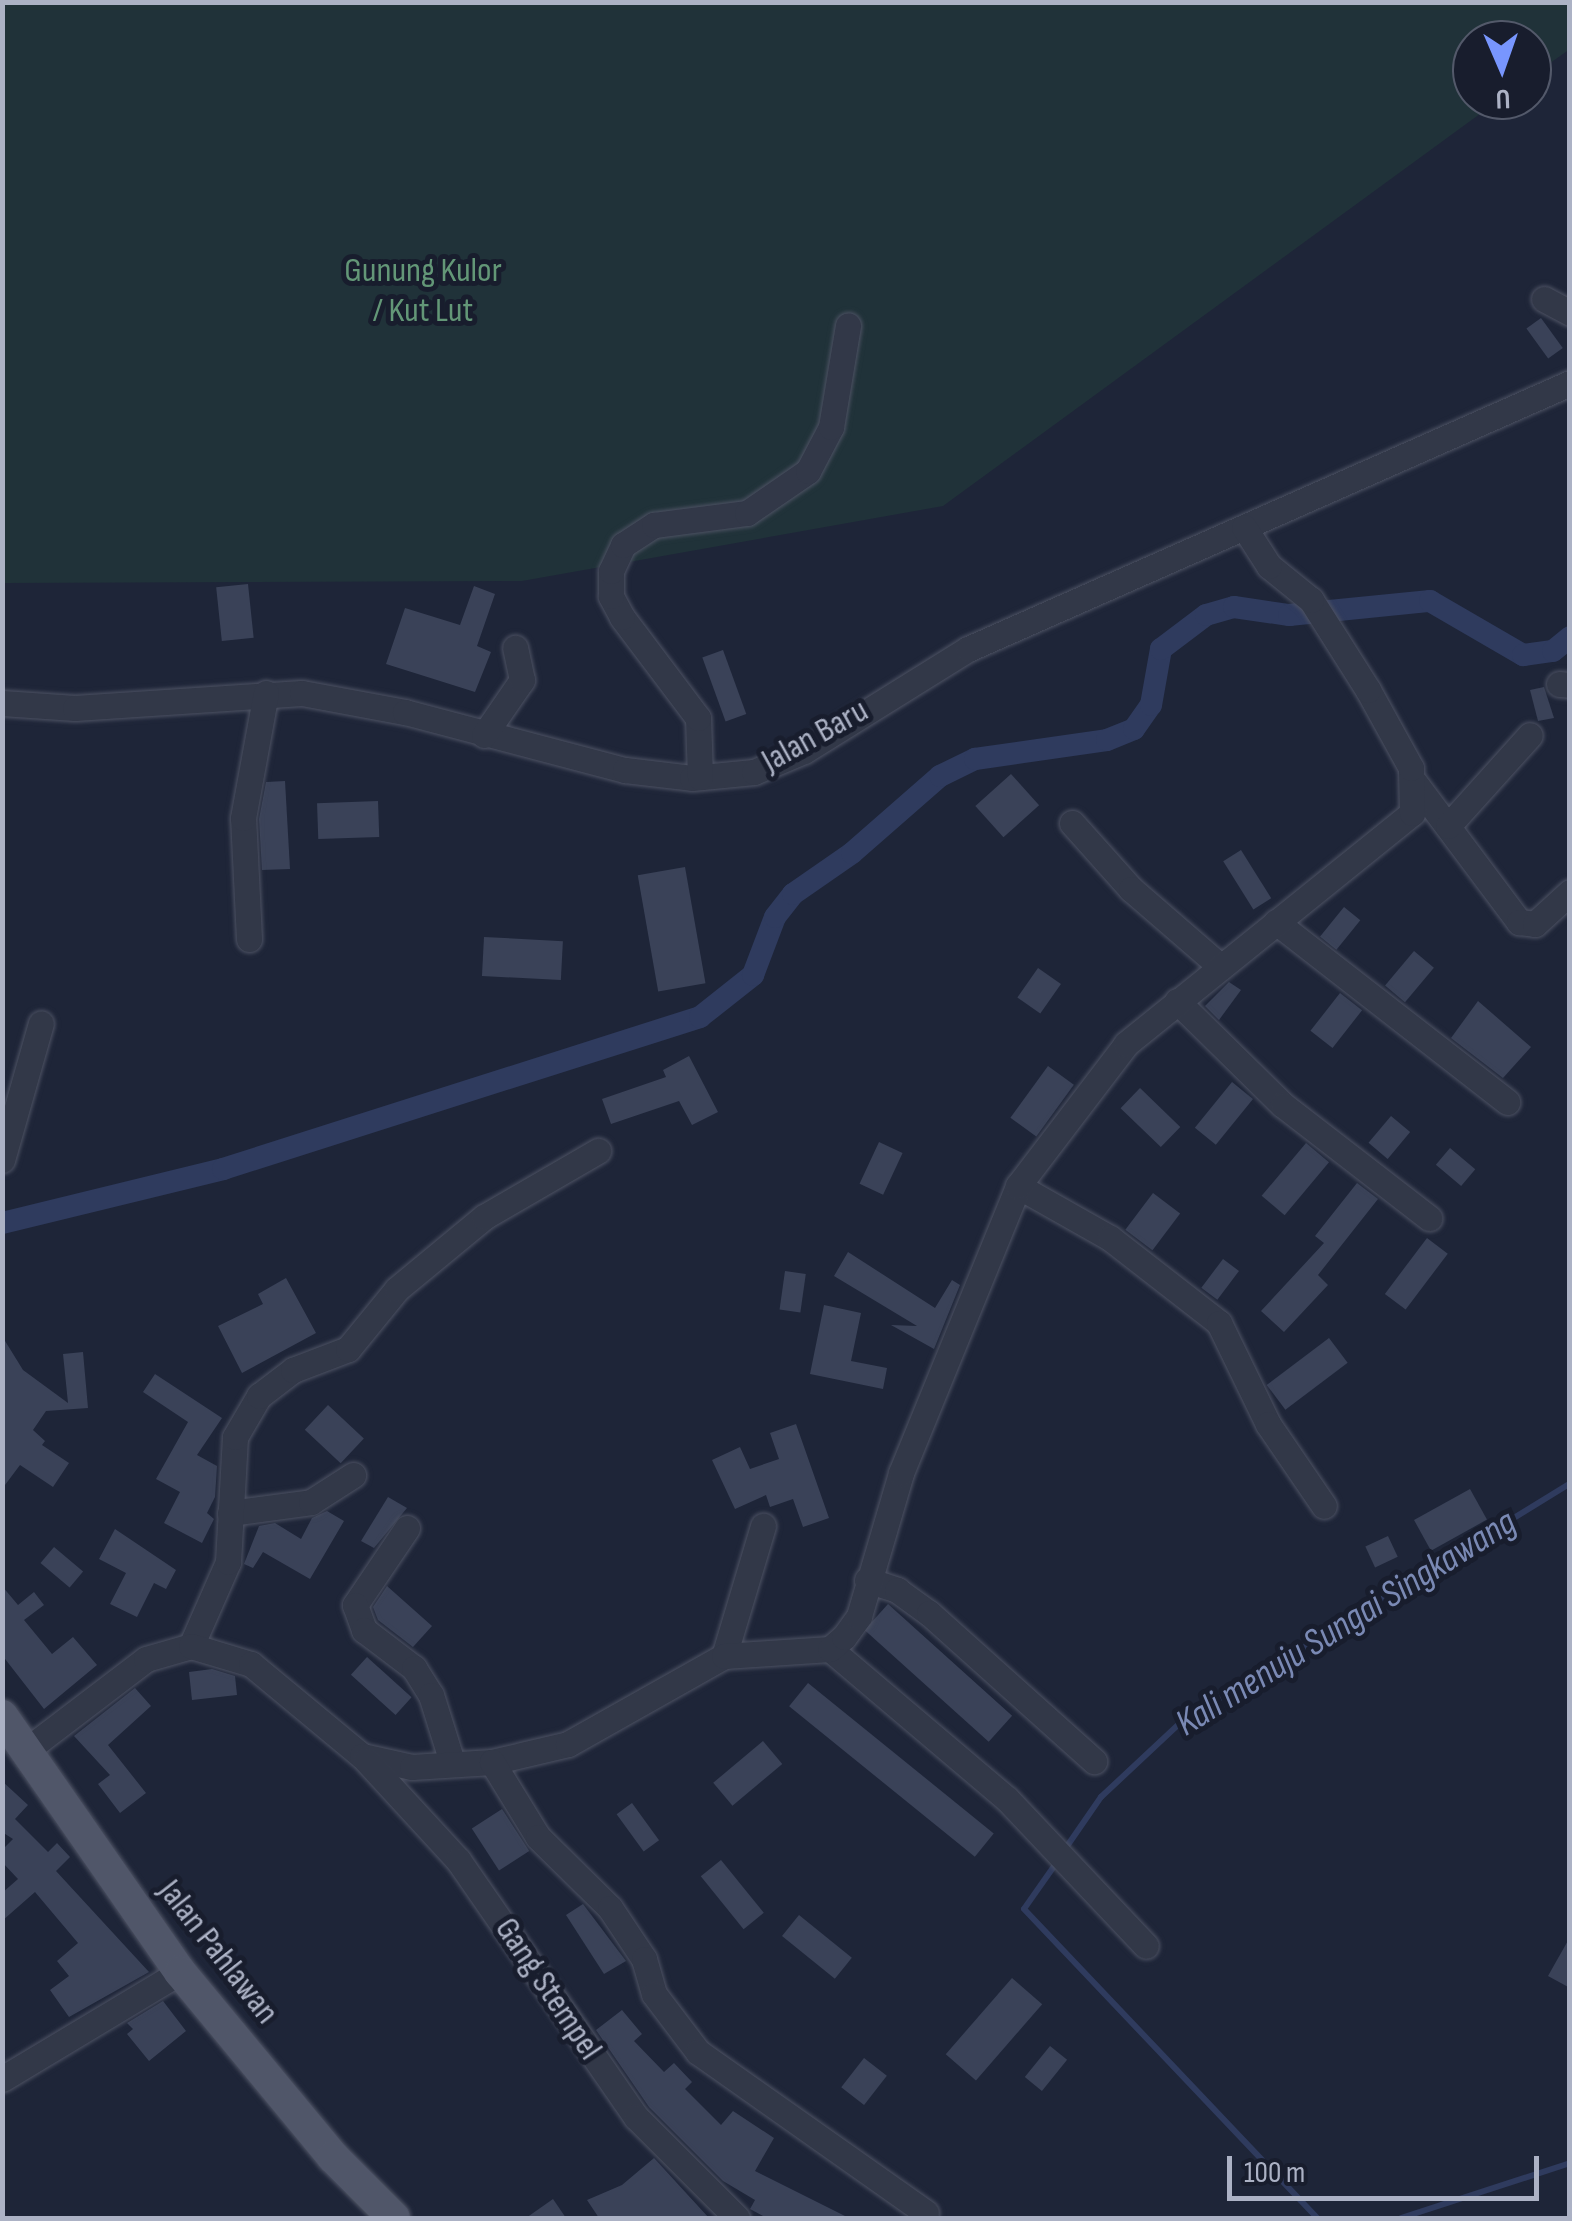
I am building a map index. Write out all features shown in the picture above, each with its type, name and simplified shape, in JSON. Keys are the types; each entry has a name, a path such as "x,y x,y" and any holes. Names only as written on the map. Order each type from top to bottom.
{"main road":[{"name":"Jalan Pahlawan","path":"2,1716 180,1972 386,2216"}],"street":[{"path":"1544,299 1570,313"},
{"path":"700,777 698,718 622,616 611,596 611,571 624,544 654,525 747,513 808,471 832,427 848,325"},
{"name":"Jalan Baru","path":"2,703 138,706 266,692 331,696 625,770 700,777 778,764 968,649 1244,527 1566,392"},
{"path":"1244,527 1269,566 1310,600 1326,622 1415,783 1526,926 1570,892"},
{"path":"484,735 522,680 515,648"},
{"path":"249,940 243,818 266,692"},
{"path":"1448,826 1530,735"},
{"path":"362,1756 393,1766 492,1762 568,1744 724,1656 830,1648 859,1616 902,1473 1018,1186 1126,1044 1412,813 1415,783"},
{"path":"1072,823 1132,889 1222,967"},
{"path":"1276,922 1507,1102"},
{"path":"1177,1002 1282,1105 1430,1218"},
{"path":"2,1160 41,1023"},
{"path":"24,1752 146,1659 191,1646 228,1562 235,1437 272,1382 348,1349 397,1289 484,1217 598,1151"},
{"path":"1018,1186 1100,1232 1219,1323 1268,1424 1324,1506"},
{"path":"230,1512 311,1502 353,1476"},
{"path":"724,1656 764,1526"},
{"path":"407,1528 355,1605 364,1630 414,1668 431,1695 452,1762"},
{"path":"867,1580 897,1590 928,1613 1094,1761"},
{"name":"Gang Stempel","path":"191,1646 251,1664 362,1756 458,1860 636,2116 736,2218"},
{"path":"830,1648 1007,1798 1146,1946"},
{"path":"492,1762 538,1837 610,1908 644,1959 654,1994 698,2052 926,2213"},
{"path":"6,2076 180,1972"}],"green space":[{"name":"Gunung Kulor / Kut Lut","path":"1569,2 1570,49 1552,62 1552,20 1452,20 1452,120 1472,120 943,506 522,581 3,583 2,3"}],"building":[{"path":"1541,318 1563,348 1548,359 1526,329"},
{"path":"248,584 254,638 222,641 216,587"},
{"path":"474,586 495,594 477,646 491,652 475,692 386,664 405,608 460,625"},
{"path":"723,650 746,714 726,721 702,658"},
{"path":"1544,687 1554,718 1538,721 1530,690"},
{"path":"1011,774 1039,805 1003,837 975,806"},
{"path":"285,781 290,869 262,870 259,819 266,782"},
{"path":"378,801 379,837 318,839 317,803"},
{"path":"1241,850 1271,898 1253,909 1223,861"},
{"path":"685,867 705,983 658,992 638,875"},
{"path":"1344,907 1360,920 1336,950 1320,937"},
{"path":"484,937 563,941 561,980 482,976"},
{"path":"1414,951 1434,968 1405,1002 1385,985"},
{"path":"1038,968 1061,984 1040,1014 1017,997"},
{"path":"1229,982 1241,990 1219,1020 1205,1006"},
{"path":"1340,993 1362,1010 1333,1048 1310,1031"},
{"path":"1478,1001 1531,1047 1503,1078 1451,1038"},
{"path":"689,1056 718,1112 692,1125 679,1101 611,1124 602,1099 666,1077 663,1070"},
{"path":"1048,1066 1074,1085 1036,1137 1010,1118"},
{"path":"1232,1082 1253,1099 1216,1145 1195,1128"},
{"path":"1140,1088 1180,1127 1161,1147 1121,1108"},
{"path":"1391,1116 1410,1132 1388,1159 1369,1143"},
{"path":"879,1142 903,1153 883,1195 860,1184"},
{"path":"1306,1143 1329,1162 1285,1215 1262,1196"},
{"path":"1450,1148 1475,1169 1461,1186 1436,1165"},
{"path":"1357,1183 1378,1199 1318,1275 1328,1285 1284,1332 1261,1311 1324,1243 1315,1236"},
{"path":"1153,1193 1180,1213 1152,1250 1125,1230"},
{"path":"1427,1238 1448,1254 1406,1310 1385,1294"},
{"path":"848,1252 935,1308 952,1280 960,1285 934,1349 891,1325 917,1326 834,1276"},
{"path":"1223,1259 1239,1271 1217,1300 1201,1288"},
{"path":"785,1271 806,1274 800,1313 780,1310"},
{"path":"286,1278 316,1333 242,1373 218,1326 263,1304 258,1294"},
{"path":"824,1305 861,1313 851,1361 887,1368 883,1389 810,1374"},
{"path":"2,1336 23,1370 68,1403 63,1354 83,1352 88,1408 46,1411 33,1430 45,1441 42,1445 69,1463 53,1487 20,1465 2,1489"},
{"path":"1329,1338 1348,1363 1285,1410 1267,1385"},
{"path":"155,1374 222,1418 197,1455 217,1466 215,1497 207,1513 214,1519 202,1543 164,1523 180,1492 156,1479 188,1422 143,1392"},
{"path":"328,1405 364,1438 341,1463 305,1430"},
{"path":"796,1424 829,1518 803,1527 793,1499 770,1507 766,1495 735,1509 712,1460 740,1447 750,1469 779,1459 770,1433"},
{"path":"1470,1489 1487,1520 1431,1551 1414,1520"},
{"path":"388,1497 407,1508 374,1548 361,1541"},
{"path":"327,1511 344,1521 310,1579 263,1552 253,1568 244,1564 259,1526 275,1523 301,1539 312,1518"},
{"path":"115,1529 176,1570 166,1589 154,1583 137,1617 110,1604 126,1573 99,1559"},
{"path":"1388,1536 1398,1557 1375,1567 1365,1547"},
{"path":"54,1547 83,1571 70,1588 41,1563"},
{"path":"2,1586 18,1605 34,1592 44,1605 24,1620 52,1654 73,1637 97,1665 44,1709 2,1655"},
{"path":"387,1586 432,1626 413,1647 378,1620 373,1607"},
{"path":"888,1604 1012,1716 989,1742 865,1630"},
{"path":"367,1657 412,1697 396,1715 351,1675"},
{"path":"212,1669 235,1676 237,1695 192,1700 189,1672"},
{"path":"808,1683 994,1833 975,1857 789,1706"},
{"path":"135,1688 151,1706 108,1745 146,1793 120,1813 98,1784 110,1775 74,1736"},
{"path":"763,1741 782,1764 732,1806 713,1783"},
{"path":"2,1781 28,1805 15,1819 48,1852 57,1843 70,1857 56,1871 149,1972 69,2017 50,1990 69,1976 57,1961 78,1943 35,1892 2,1921 2,1893 18,1879 2,1862 2,1850 13,1839 2,1832"},
{"path":"632,1803 659,1840 644,1851 617,1814"},
{"path":"502,1809 529,1851 499,1871 472,1829"},
{"path":"721,1860 764,1913 744,1929 701,1876"},
{"path":"583,1904 626,1961 604,1974 566,1915"},
{"path":"799,1915 852,1958 835,1979 782,1936"},
{"path":"1570,1937 1570,1988 1548,1976"},
{"path":"1012,1978 1042,2004 976,2080 946,2054"},
{"path":"163,2001 186,2031 149,2061 127,2034 133,2029 127,2023"},
{"path":"622,2010 642,2034 634,2041 664,2072 674,2063 692,2082 685,2089 721,2125 733,2111 774,2138 755,2171 849,2218 767,2218 750,2209 755,2200 723,2181 649,2107 596,2030"},
{"path":"1050,2046 1067,2060 1042,2091 1025,2077"},
{"path":"864,2058 887,2076 864,2105 841,2087"},
{"path":"654,2158 709,2218 599,2218 587,2200 622,2185"},
{"path":"553,2199 566,2218 526,2218"}],"waterway":[{"path":"2,1223 223,1169 700,1017 753,975 775,917 793,894 852,853 940,776 975,759 1107,740 1134,729 1151,705 1161,649 1206,615 1234,607 1289,615 1430,601 1523,655 1553,651 1570,637"},
{"name":"Kali menuju Sungai Singkawang","path":"1063,1852 1101,1797 1179,1724 1570,1483"},
{"name":"Kali menuju Sungai Singkawang","path":"1057,1862 1024,1909 1317,2218"},
{"name":"Kali menuju Sungai Singkawang","path":"1401,2218 1570,2163"}]}
